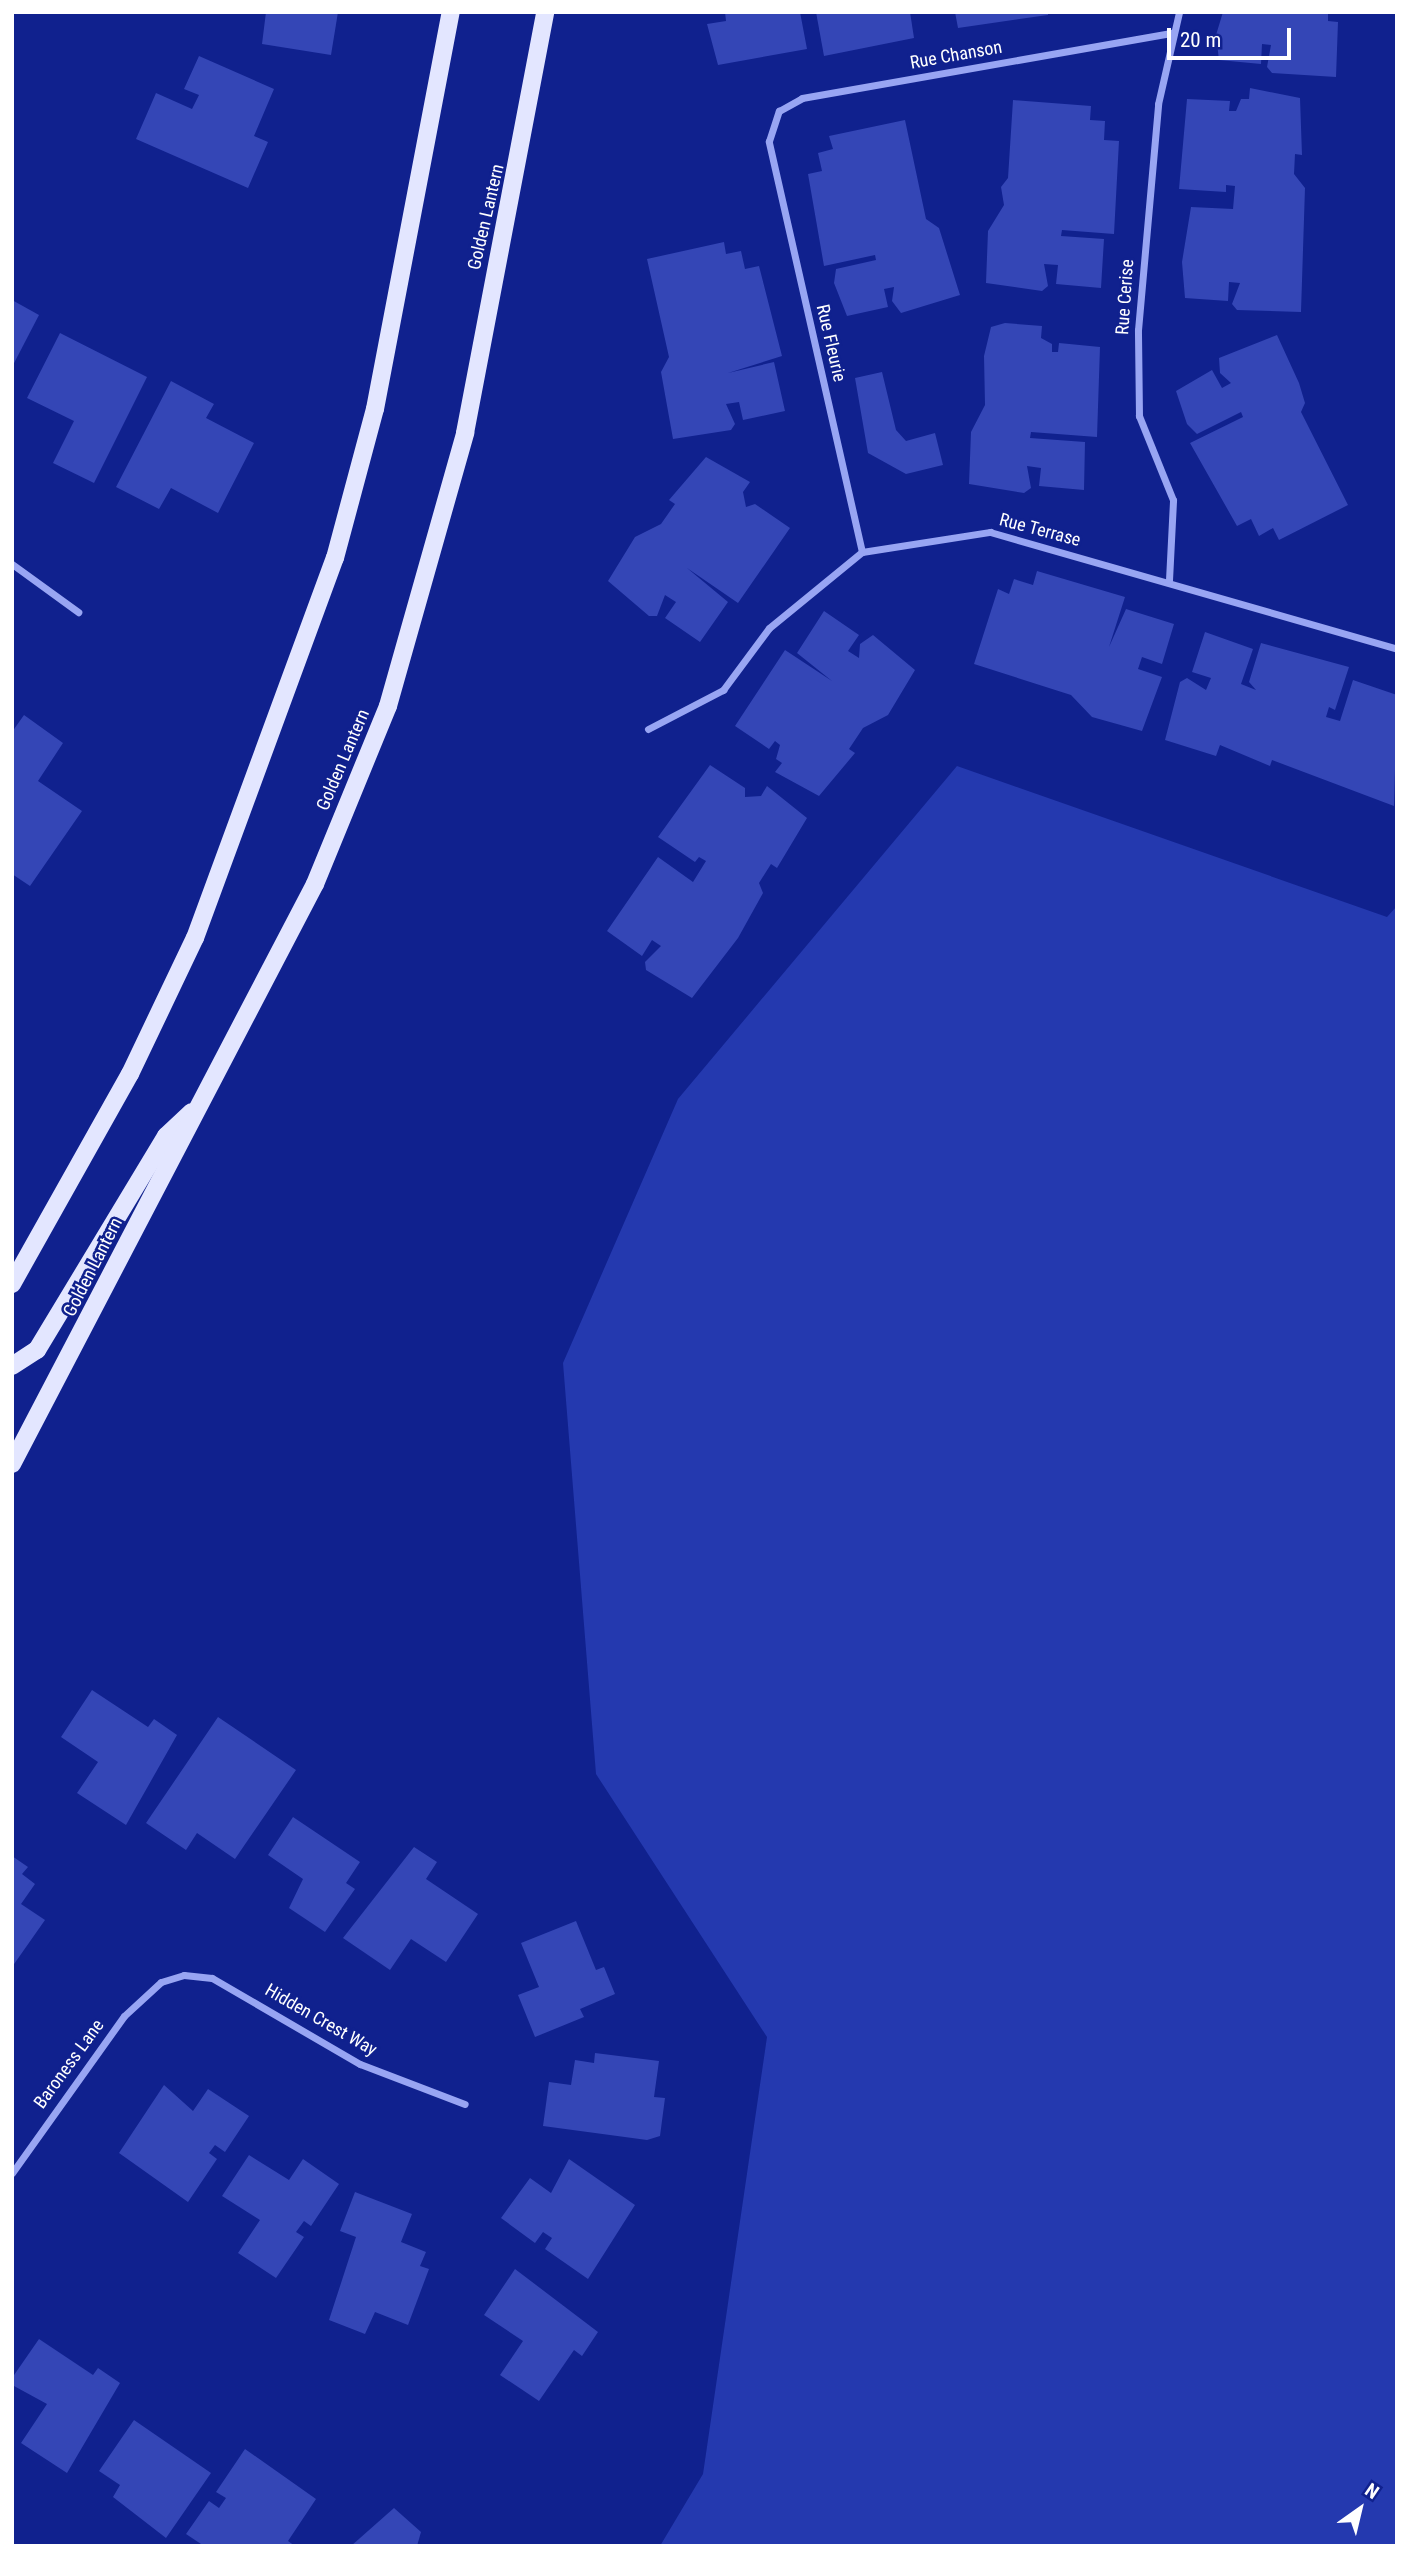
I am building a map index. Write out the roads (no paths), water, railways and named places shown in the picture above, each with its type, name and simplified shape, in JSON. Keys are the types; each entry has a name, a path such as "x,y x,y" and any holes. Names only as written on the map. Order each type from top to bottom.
{"main road":[{"path":"12,1284 130,1074 195,938 331,570 375,409 451,12"},
{"name":"Golden Lantern","path":"12,1464 315,884 388,706 464,433 545,12"},
{"path":"12,1366 37,1350 166,1136 202,1102"}],"street":[{"name":"Rue Cerise","path":"1169,580 1173,500 1139,416 1138,330 1157,104 1179,12"},
{"name":"Rue Chanson","path":"769,141 779,111 802,98 1172,33"},
{"name":"Rue Fleurie","path":"769,141 862,552"},
{"name":"Rue Terrase","path":"862,552 990,532 1169,580 1397,649"},
{"path":"648,729 723,690 769,628 862,552"},
{"path":"12,564 78,612"},
{"name":"Hidden Crest Way","path":"161,1982 184,1975 212,1978 360,2064 465,2104"},
{"name":"Baroness Lane","path":"12,2173 108,2036 161,1982"}]}
